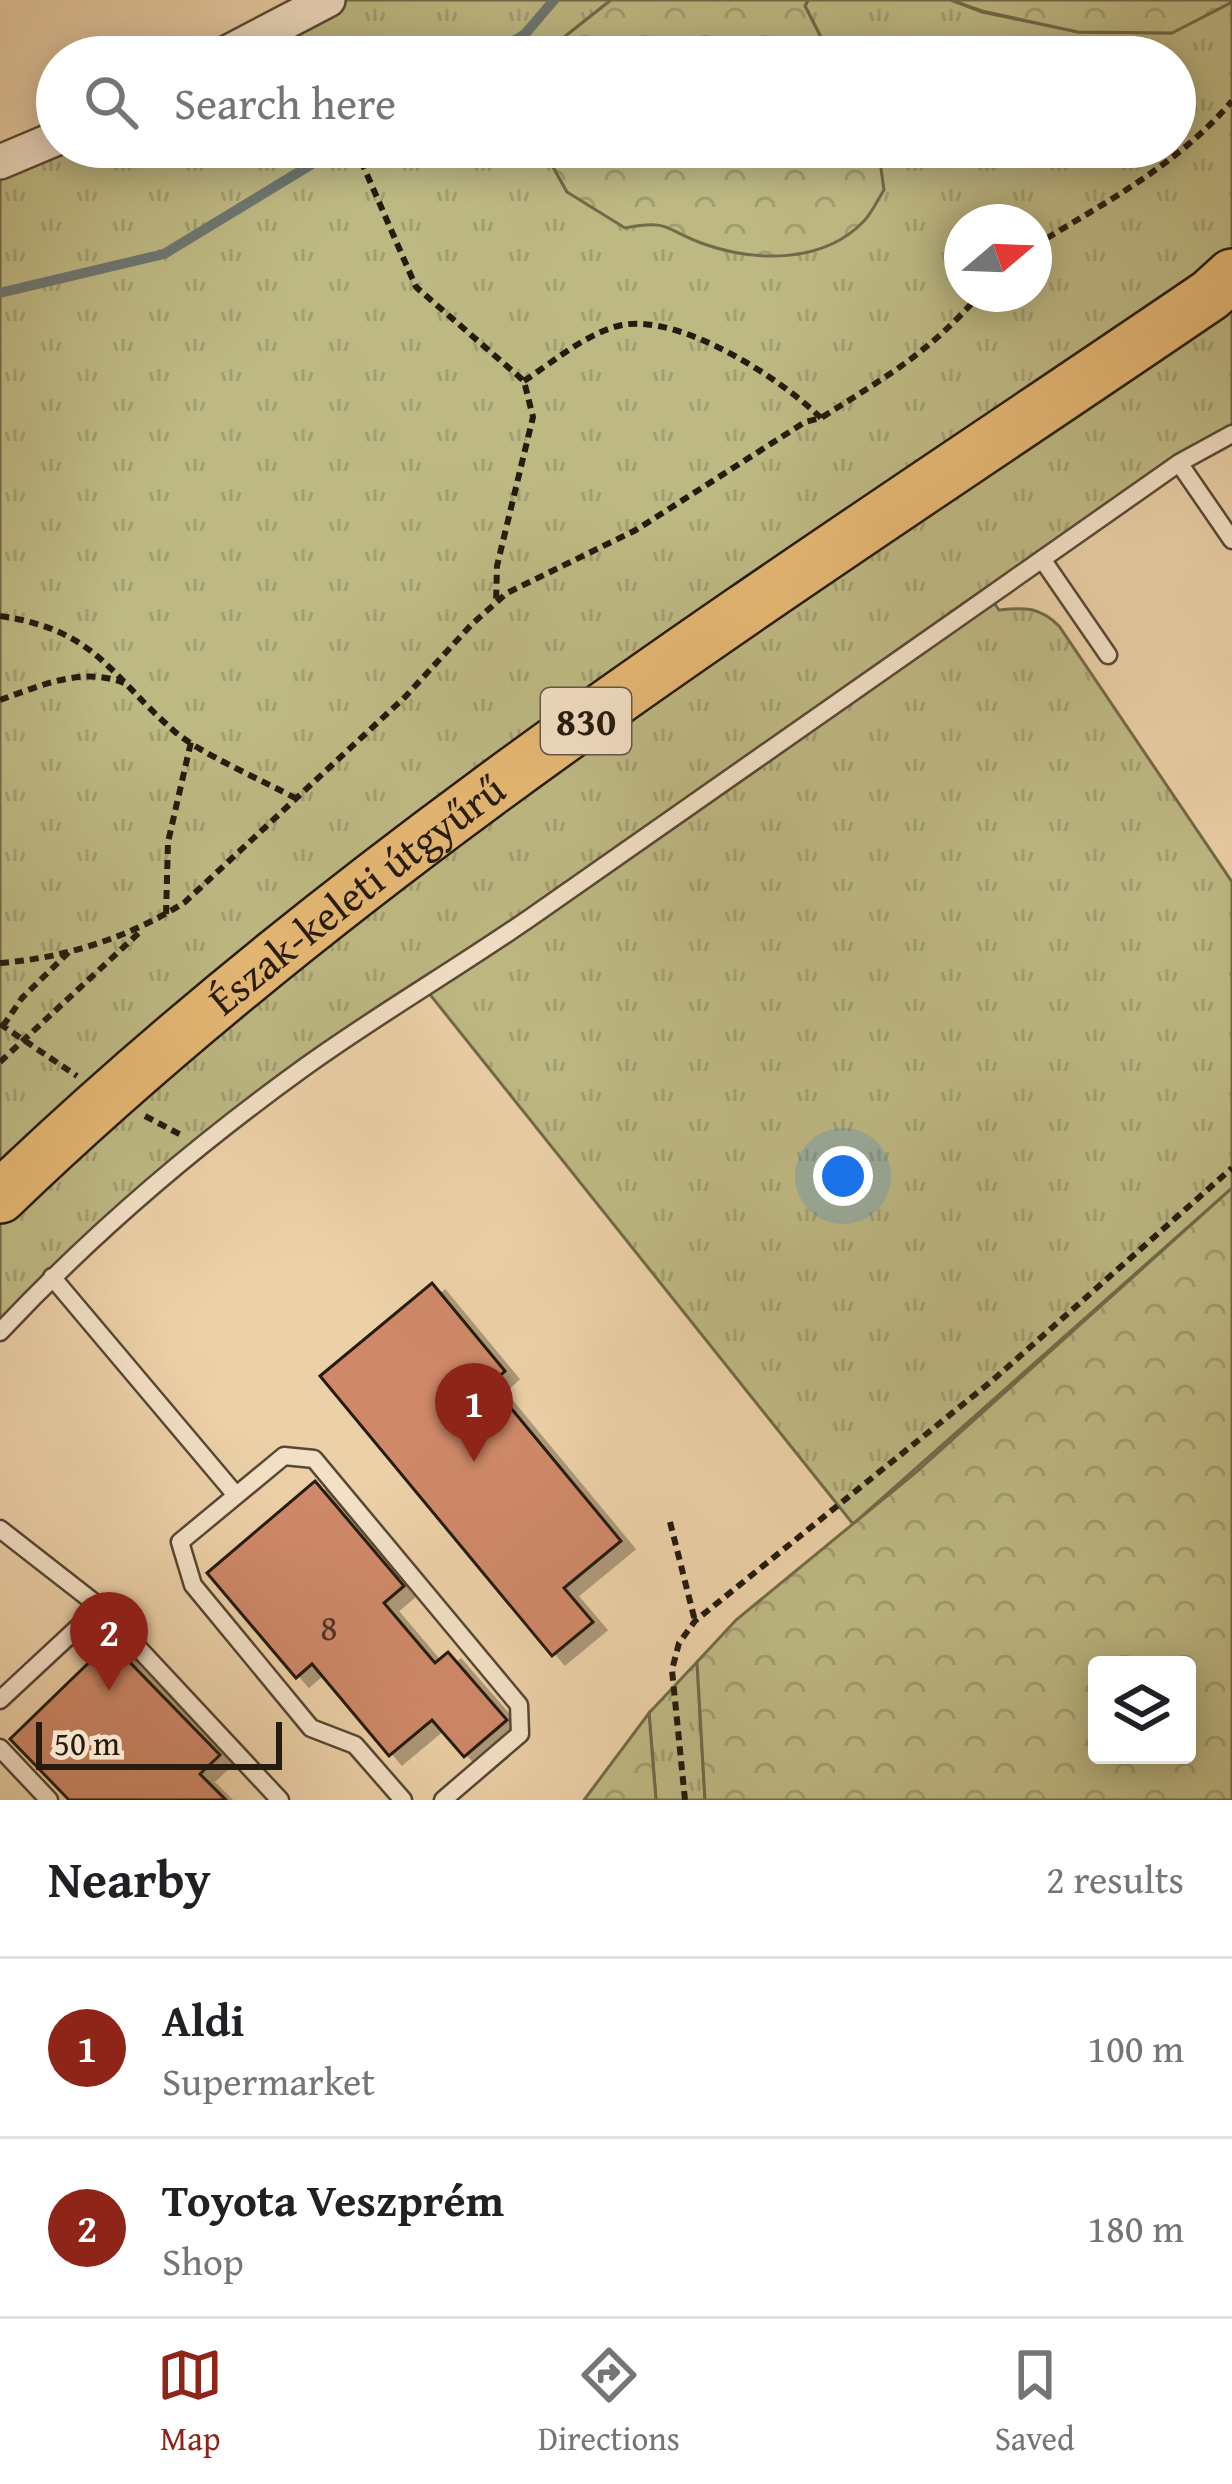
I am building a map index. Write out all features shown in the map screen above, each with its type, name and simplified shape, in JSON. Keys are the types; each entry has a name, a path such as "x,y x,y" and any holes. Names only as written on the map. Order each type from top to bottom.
{"main road":[{"name":"Észak-keleti útgyűrű","path":"0,1198 203,1013 379,872 535,756 1225,285"}],"street":[{"path":"259,36 328,0"},
{"path":"0,162 36,147"}],"lane":[{"path":"0,1332 52,1276 202,1146 303,1068 502,938 1179,464 1232,434"},
{"path":"1179,464 1232,541"},
{"path":"1042,559 1108,655"},
{"path":"52,1276 235,1494"},
{"path":"403,1800 355,1745 311,1728 193,1585 180,1541 284,1456 314,1459 519,1705 520,1734 443,1800"},
{"path":"1,1532 100,1607 280,1800"},
{"path":"0,1700 100,1607"},
{"path":"0,1748 49,1800"}],"path":[{"path":"1196,137 1232,101"},
{"path":"364,168 416,287 524,381 533,417 497,566 496,603"},
{"path":"1052,236 1157,168"},
{"path":"0,1062 145,928 185,902 297,799 496,603 636,530 806,422 821,418 906,366 964,312"},
{"path":"524,381 598,334 620,325 649,324 745,360 821,418"},
{"path":"0,616 31,620 76,638 176,734 297,799"},
{"path":"0,700 69,678 97,676 132,687"},
{"path":"166,914 168,842 191,742"},
{"path":"0,963 28,961 145,928"},
{"path":"71,950 1,1025 107,1096 202,1146"},
{"path":"685,1800 672,1670 680,1643 695,1621 992,1379 1232,1168"},
{"path":"670,1522 695,1621"}],"green space":[{"path":"336,0 611,0 566,36 268,36"},
{"path":"611,0 808,0 805,6 820,36 566,36"},
{"path":"808,0 951,0 982,12 1078,32 1171,33 1232,2 1232,427 986,591 999,610 1032,610 1059,626 1232,882 1232,1188 853,1524 420,982 286,1073 0,1324 0,166 36,154 36,168 554,168 567,192 659,221 701,243 839,168 1196,168 1196,36 820,36 805,6"},
{"path":"951,0 1232,2 1172,33 1078,32"},
{"path":"554,168 881,168 884,190 864,221 847,235 809,252 766,256 724,250 660,225 625,228 567,192"},
{"path":"1232,1188 1232,1800 705,1800 697,1662 736,1620 915,1473"},
{"path":"697,1662 705,1800 656,1800 649,1713"},
{"path":"649,1713 656,1800 584,1800"}],"building":[{"path":"432,1283 505,1371 491,1384 621,1541 564,1588 593,1622 552,1656 320,1376"},
{"path":"315,1481 404,1586 384,1603 435,1663 448,1652 507,1720 464,1757 432,1720 389,1756 312,1664 296,1678 207,1573"},
{"path":"110,1642 220,1755 200,1774 226,1800 69,1800 10,1739"}],"waterway":[{"path":"522,36 554,0"},
{"path":"0,293 164,254 305,168"}],"place":[{"name":"Aldi","path":"474,1462"},
{"name":"Toyota Veszprém","path":"109,1691"}]}
